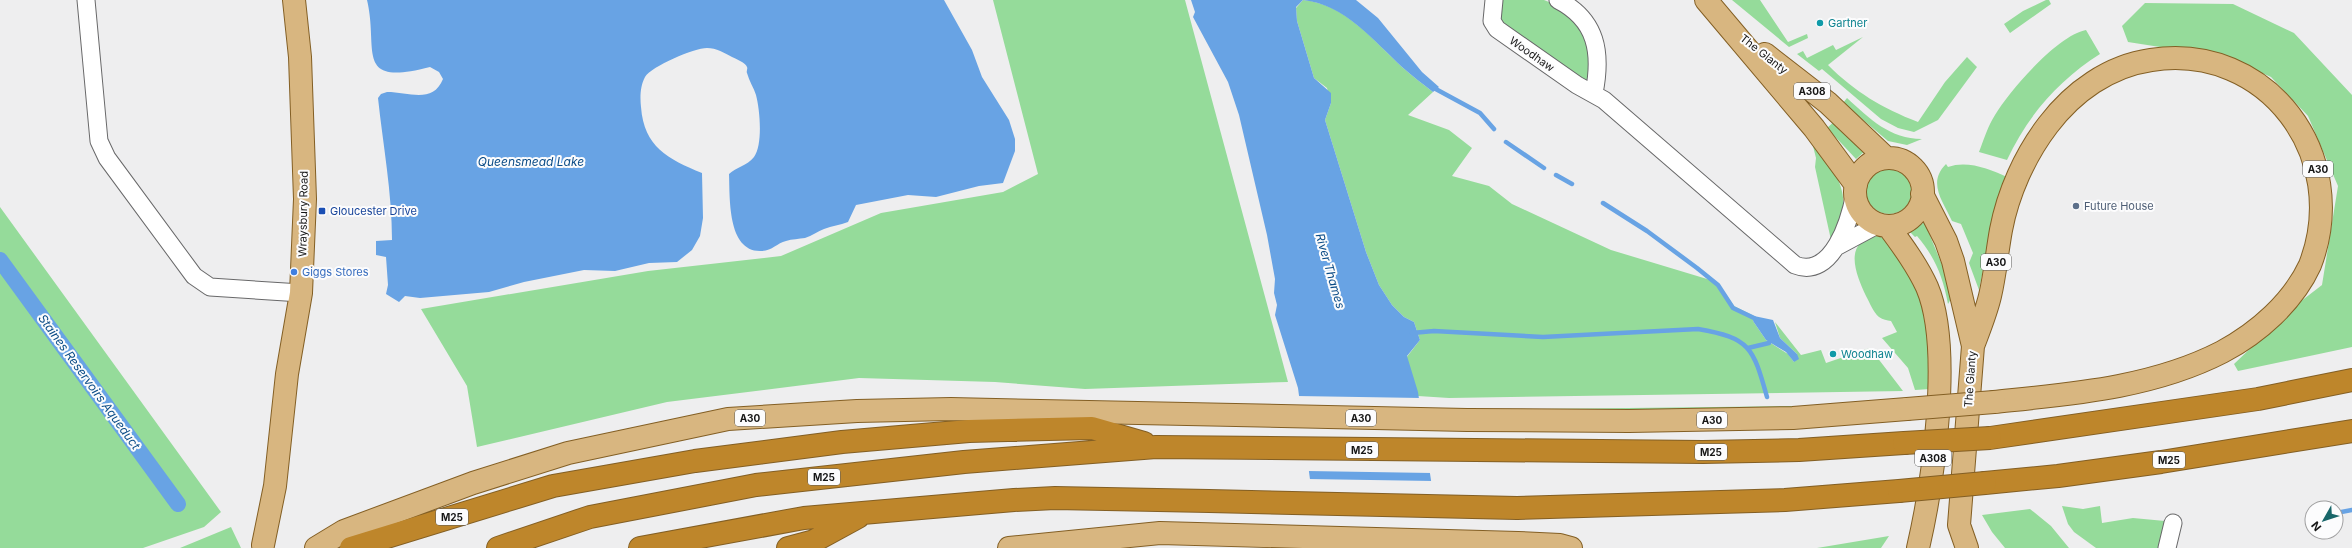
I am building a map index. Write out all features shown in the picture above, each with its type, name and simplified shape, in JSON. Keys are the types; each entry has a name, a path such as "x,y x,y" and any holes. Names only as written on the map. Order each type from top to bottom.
{"highway":[{"name":"M25","path":"498,548 590,517 756,485 964,462 1156,447 1517,452 1710,452 1799,450 1990,438 2258,399 2352,380"},
{"name":"M25","path":"350,548 553,486 695,461 842,442 968,431 1092,428 1156,447"},
{"name":"M25","path":"640,548 804,518 1041,499 1517,508 1785,500 2058,476 2161,462 2352,430"},
{"name":"M25","path":"788,548 814,541 864,514"}],"main road":[{"name":"Wraysbury Road","path":"263,545 275,486 287,374 301,293 305,199 300,57 294,0"},
{"name":"The Glanty","path":"1706,0 1814,128 1856,189"},
{"name":"The Glanty","path":"1732,29 1828,103 1886,158"},
{"name":"A30","path":"316,548 344,531 473,483 568,453 728,419 902,410 1517,420 1731,420 1793,418 1994,402 2103,388 2163,375 2223,352 2257,329 2292,295 2310,264 2317,244 2323,205 2322,188 2316,162 2308,141 2295,118 2277,97 2259,82 2239,70 2208,61 2171,57 2140,61 2098,78 2058,112 2039,138 2021,171 2013,190 2002,227 1990,296 1973,346"},
{"path":"1886,158 1903,161 1915,171 1922,186 1922,194 1919,207 1911,217 1901,223 1884,225 1865,215 1857,202 1856,189 1861,173 1869,164 1886,158"},
{"name":"The Glanty","path":"1922,194 1946,240 1953,261 1973,346 1959,525 1967,548"},
{"name":"A308","path":"1884,225 1927,287 1933,304 1938,340 1940,387 1933,458 1920,538"},
{"path":"1010,548 1160,533 1518,543 1560,545 1571,548"}],"street":[{"path":"86,0 99,141 107,158 148,214 194,276 210,287 301,293"},
{"name":"Woodhaw","path":"1494,0 1492,21 1497,29 1578,85 1594,93 1791,263 1804,267 1815,265 1832,254 1838,246 1851,216 1856,189"},
{"path":"1558,0 1582,16 1595,39 1598,71 1594,93"},
{"name":"Woodhaw","path":"1838,246 1884,225"},
{"path":"2167,548 2173,523"}],"green space":[{"path":"993,0 1185,0 1288,382 1085,389 995,382 859,378 667,402 477,447 467,386 421,309 648,271 781,256 881,213 1003,192 1038,174"},
{"path":"1303,0 1332,8 1345,16 1369,35 1406,70 1433,92 1408,115 1449,130 1472,148 1452,176 1489,186 1512,204 1611,250 1717,282 1734,306 1754,316 1753,321 1766,340 1788,354 1794,362 1797,354 1780,338 1775,322 1801,355 1821,350 1826,363 1870,348 1903,391 1449,398 1418,396 1406,358 1420,340 1414,322 1404,317 1392,305 1379,285 1366,252 1325,120 1331,103 1327,88 1314,78 1297,21 1296,8"},
{"path":"1502,0 1544,0 1554,4 1576,20 1591,53 1589,79 1582,80 1500,21"},
{"path":"1732,0 1760,0 1788,42 1807,34 1808,38 1789,47"},
{"path":"2049,0 2051,4 2010,33 2004,24 2023,11"},
{"path":"2145,3 2233,4 2294,33 2352,95 2352,347 2238,371 2234,364 2296,305 2322,285 2338,186 2308,116 2271,77 2214,52 2160,47 2128,42 2122,26"},
{"path":"2086,30 2100,54 2071,75 2046,100 2025,128 2007,160 1979,152 1988,128 1995,115 2023,78 2049,52 2062,42 2075,34"},
{"path":"1863,37 1828,65 1848,83 1881,105 1918,122 1945,82 1967,57 1977,67 1938,120 1914,132 1898,128 1881,119 1822,69 1819,71 1797,54 1803,51 1807,58 1833,45 1836,50"},
{"path":"1847,98 1872,120 1890,132 1900,136 1922,139 1907,145 1888,141 1843,103"},
{"path":"1836,120 1866,150 1856,159 1827,128"},
{"path":"1812,142 1831,166 1843,194 1842,214 1831,240 1815,167 1816,158"},
{"path":"1946,164 1948,167 1963,164 1978,166 2007,177 1995,211 1979,290 1969,263 1973,253 1961,224 1952,221 1938,192 1937,185 1940,171"},
{"path":"1889,168 1902,172 1908,178 1912,191 1908,204 1902,210 1889,214 1876,210 1870,204 1866,191 1870,178 1876,172"},
{"path":"0,207 221,512 204,527 143,548 0,548"},
{"path":"1926,221 1931,229 1928,231 1945,272 1951,299 1948,304 1941,276 1929,252 1917,236 1915,237 1910,232"},
{"path":"1877,236 1884,238 1901,256 1926,310 1930,389 1915,390 1908,368 1882,338 1897,332 1891,321 1880,318 1875,313 1859,278 1855,260 1859,245 1866,239"},
{"path":"1794,407 1541,413 1541,409"},
{"path":"2062,506 2083,509 2100,506 2102,523 2133,518 2165,521 2163,548 2096,548 2074,532 2068,524"},
{"path":"2030,509 2051,526 2069,548 2005,548 1992,532 1982,515"},
{"path":"231,527 241,548 180,548"},
{"path":"1889,536 1881,548 1817,548"}],"water":[{"name":"Queensmead Lake","path":"367,0 944,0 972,50 982,77 1009,120 1015,139 1015,151 1003,183 979,186 936,197 908,195 856,205 848,222 824,229 805,238 783,242 765,251 750,249 742,243 736,233 731,209 729,174 751,160 757,152 760,127 759,109 756,95 745,64 717,50 710,48 701,49 674,58 656,68 645,77 641,88 643,121 653,142 669,157 702,173 703,218 700,236 692,250 677,262 649,263 615,271 584,270 524,282 489,292 420,298 405,296 399,302 386,294 388,285 386,257 376,255 376,241 392,240 389,186 378,98 381,94 387,92 420,95 427,94 433,92 439,87 443,79 439,72 430,67 406,72 389,72 379,68 374,60"},
{"name":"River Thames","path":"1191,0 1303,0 1296,7 1297,21 1314,78 1331,93 1331,103 1325,120 1366,252 1379,285 1392,305 1404,317 1414,322 1420,340 1407,356 1418,392 1441,548 1319,548 1298,388 1275,315 1277,305 1274,293 1275,279 1267,235 1239,115 1228,82 1193,17 1195,12"},
{"path":"1303,0 1356,0 1378,18 1422,72 1439,87 1433,92 1406,70 1369,35 1345,16 1332,8"},
{"path":"1754,316 1773,320 1780,338 1797,354 1799,359 1794,362 1786,352 1766,340 1753,321"}],"pier":[{"path":"1297,396 1421,398 1432,473 1307,471"},
{"path":"1308,479 1433,481 1443,548 1317,548"}],"waterway":[{"path":"1432,87 1480,113 1494,129"},
{"path":"1506,142 1544,168"},
{"path":"1556,175 1572,184"},
{"path":"1603,203 1647,231 1697,268 1718,285 1733,308 1754,318"},
{"name":"Staines Reservoirs Aqueduct","path":"0,260 178,504"},
{"path":"1412,333 1434,331 1543,337 1698,329 1715,332 1729,336 1739,341 1747,348 1758,367 1767,397"},
{"path":"1748,348 1769,343"},
{"path":"2344,512 2352,510"}],"place":[{"name":"Gartner","path":"1820,23"},
{"name":"Future House","path":"2076,206"},
{"name":"Gloucester Drive","path":"322,211"},
{"name":"Giggs Stores","path":"294,272"},
{"name":"Woodhaw","path":"1833,354"}]}
